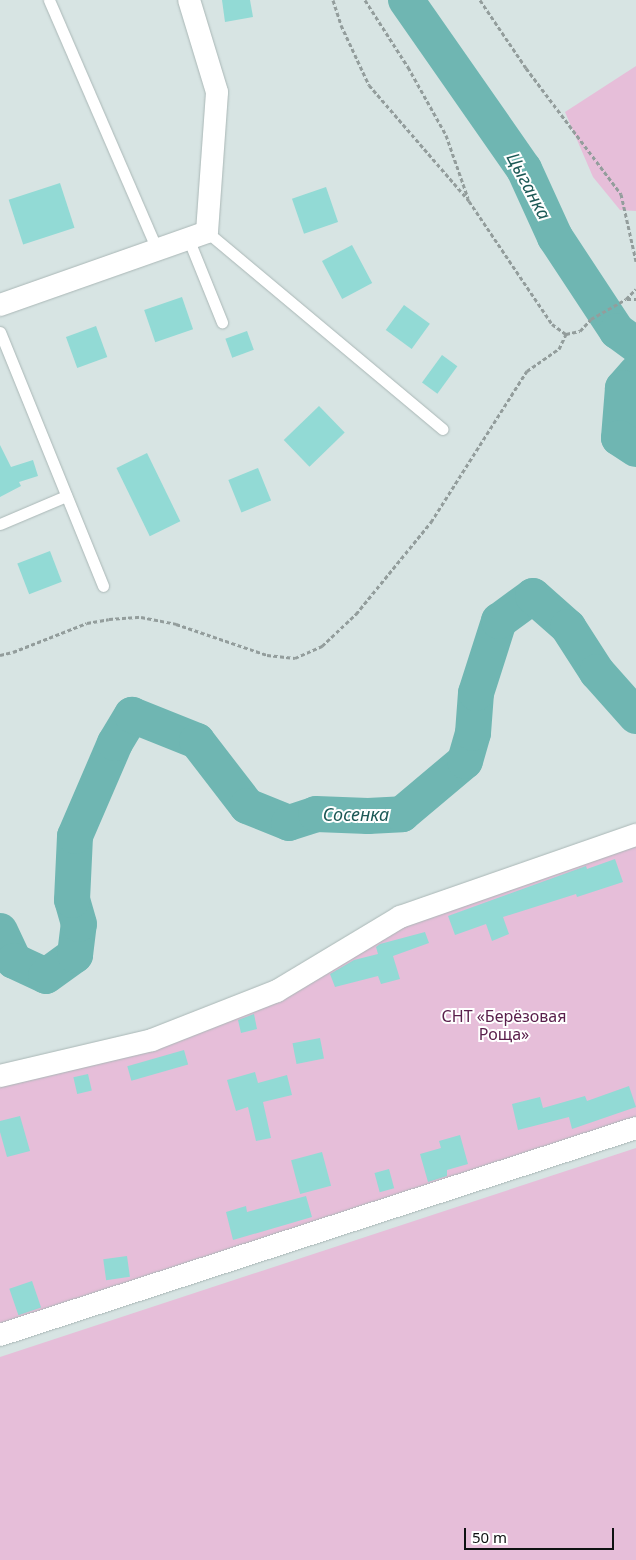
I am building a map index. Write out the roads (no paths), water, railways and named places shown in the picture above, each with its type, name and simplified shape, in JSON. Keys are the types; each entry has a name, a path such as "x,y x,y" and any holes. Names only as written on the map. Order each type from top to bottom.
{"street":[{"path":"0,305 198,235 217,92 189,0"},
{"path":"0,1076 152,1040 276,991 400,917 636,835"},
{"path":"0,1335 636,1128"}],"lane":[{"path":"49,0 157,250"},
{"path":"198,235 222,322"},
{"path":"198,235 443,430"},
{"path":"0,332 104,586"},
{"path":"0,524 66,496"}],"waterway":[{"name":"Цыганка","path":"406,0 524,169 555,237 617,331 636,345"},
{"name":"Сосенка","path":"636,373 623,388 619,438 636,449"},
{"name":"Сосенка","path":"0,931 14,961 46,976 75,955 79,924 72,900 75,836 115,743 132,715 197,741 247,806 289,823 316,814 368,816 402,814 465,761 473,733 476,693 499,621 533,596 568,627 597,672 636,716"}],"park label":[{"name":"СНТ «Берёзовая Роща»","path":"504,1025"}]}
